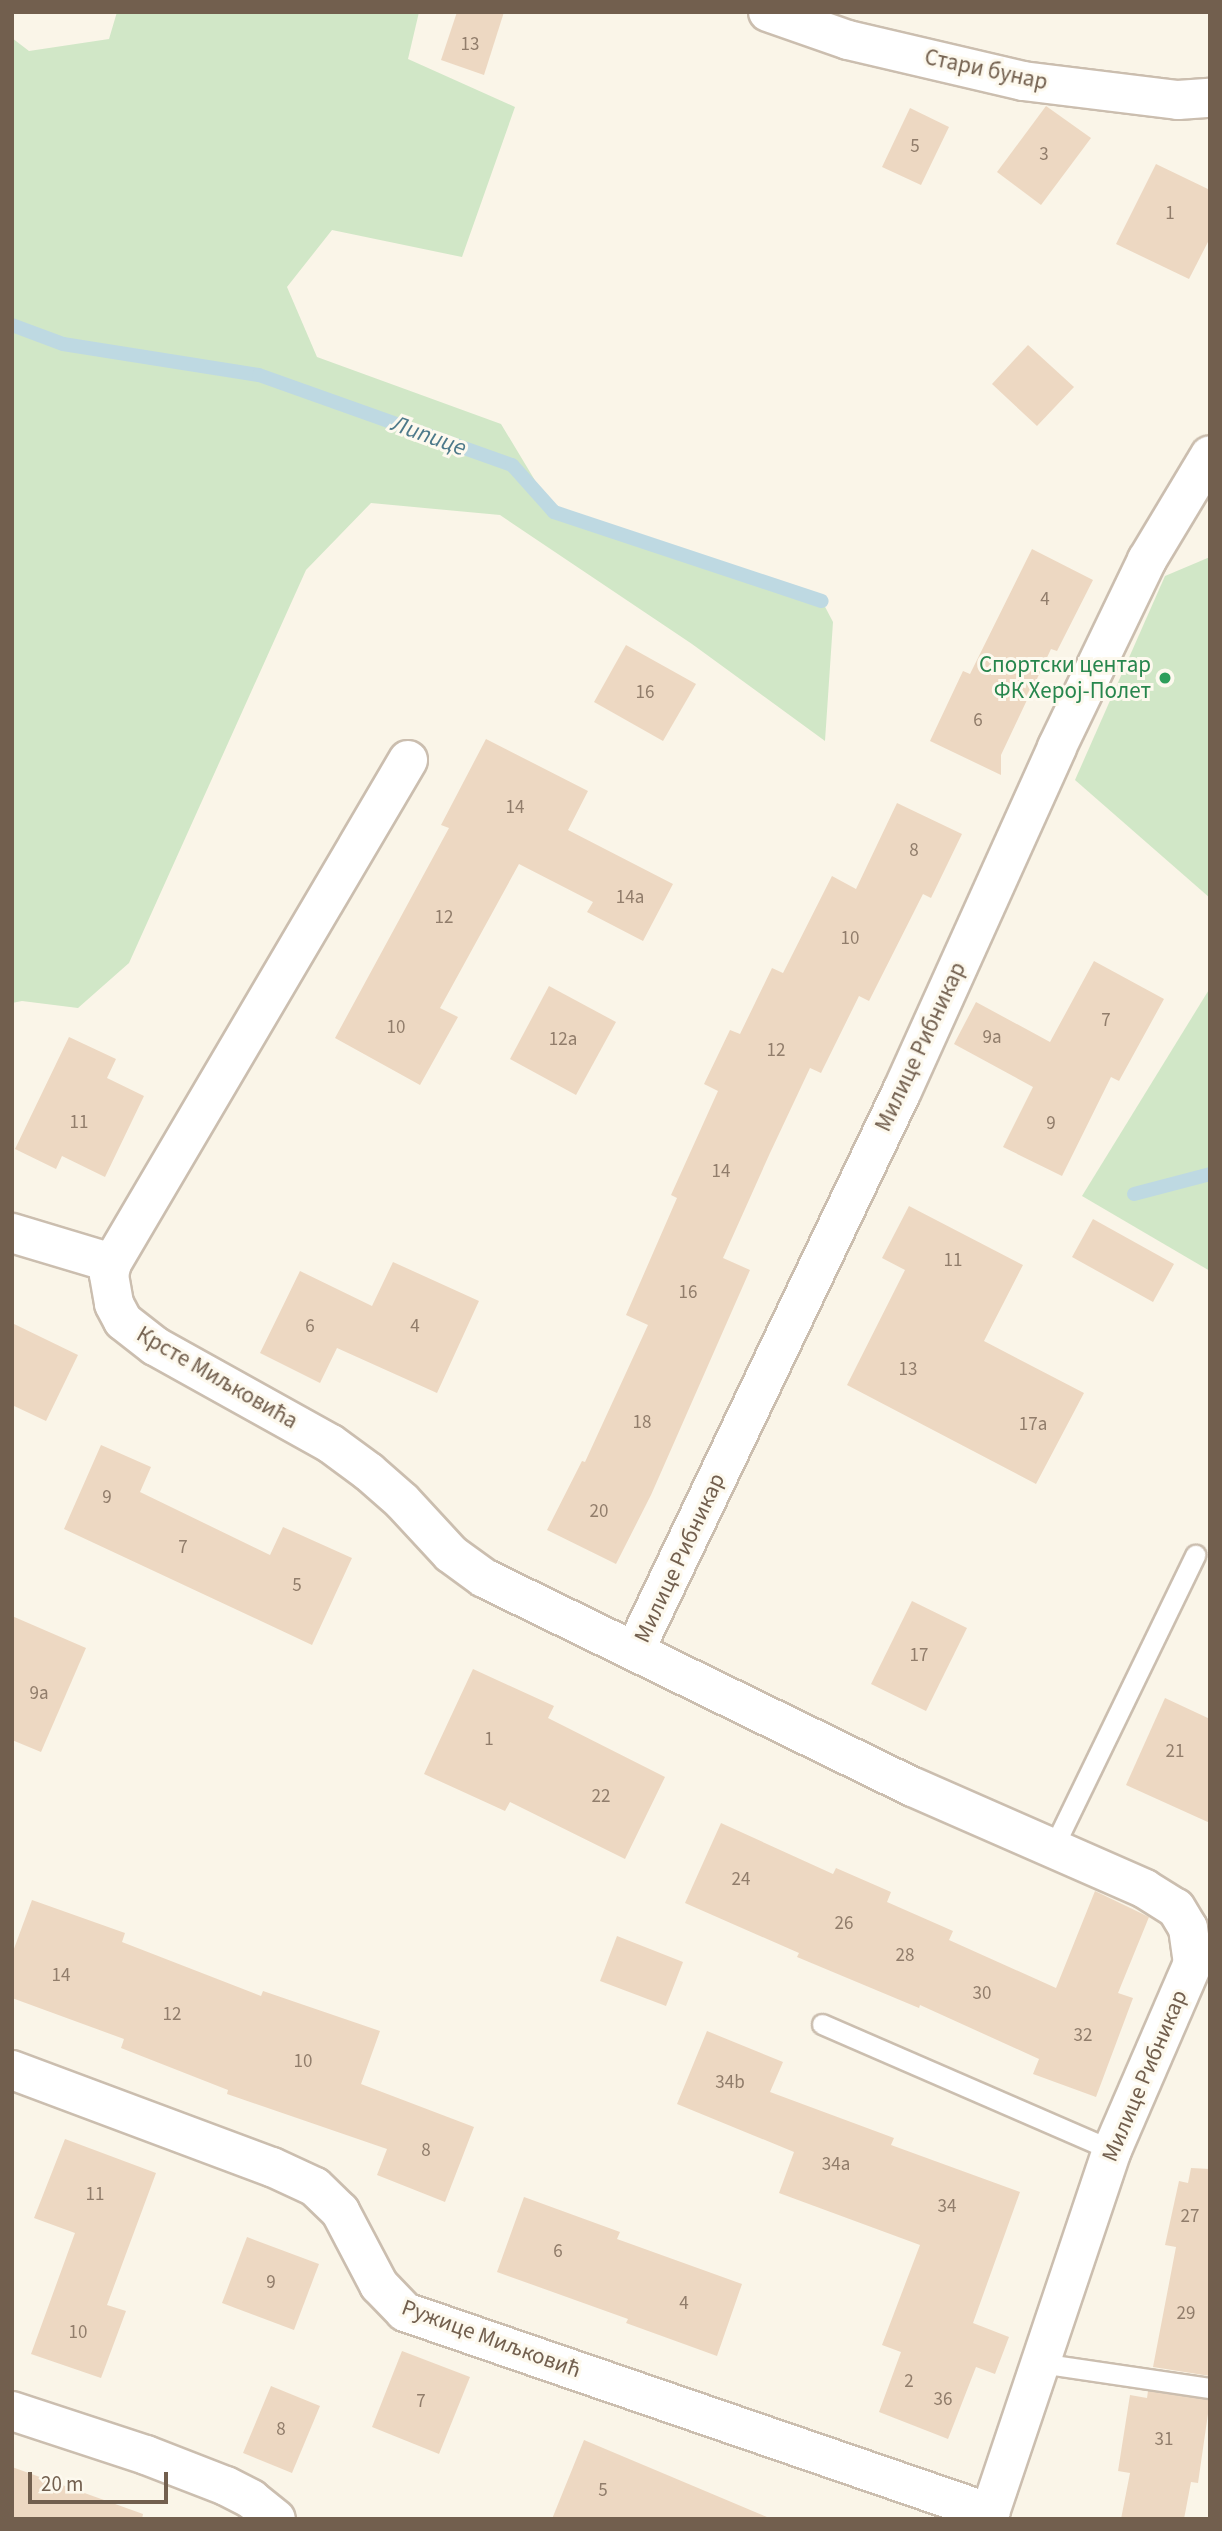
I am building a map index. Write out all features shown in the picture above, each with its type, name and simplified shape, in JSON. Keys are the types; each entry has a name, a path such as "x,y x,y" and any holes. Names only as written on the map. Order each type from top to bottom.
{"street":[{"name":"Стари бунар","path":"768,12 848,40 1023,80 1178,100 1210,99"},
{"name":"Милице Рибникар","path":"989,2516 1112,2150 1193,1963 1188,1928 1176,1909 1145,1889 913,1787 635,1650 902,1091 1057,747 1147,560 1210,454"},
{"path":"12,1233 112,1263 408,760"},
{"name":"Крсте Миљковића","path":"112,1263 109,1275 114,1304 123,1321 137,1333 331,1444 369,1472 402,1502 451,1554 484,1578 635,1650"},
{"name":"Ружице Миљковић","path":"12,2070 272,2166 315,2187 340,2211 379,2285 405,2312 989,2516"},
{"path":"12,2412 134,2451 226,2486 251,2499 276,2519"}],"lane":[{"path":"1052,1848 1195,1555"},
{"path":"822,2024 1112,2150"},
{"path":"1040,2363 1210,2388"}],"green space":[{"path":"117,12 419,12 408,59 515,107 462,257 332,230 287,287 317,357 501,424 554,512 822,601 833,622 825,741 692,644 500,515 371,503 306,570 129,963 78,1008 22,1001 12,1003 12,38 29,51 109,39"},
{"name":"Спортски центар ФК Херој-Полет","path":"1210,557 1210,898 1075,780 1165,576"},
{"path":"1210,988 1210,1271 1082,1196"}],"building":[{"path":"457,12 504,12 484,75 441,60"},
{"path":"1046,106 1091,138 1041,205 997,172"},
{"path":"910,108 949,127 921,185 882,167"},
{"path":"1156,164 1210,190 1210,238 1189,279 1116,244"},
{"path":"1028,345 1074,387 1037,426 992,384"},
{"path":"1032,549 1093,580 1057,651 1051,649 1001,755 1001,775 930,741 963,671 970,674"},
{"path":"626,645 696,684 663,741 594,702"},
{"path":"486,739 588,791 568,830 673,884 643,941 587,912 593,902 519,864 440,1008 458,1017 420,1085 335,1038 449,828 441,825"},
{"path":"897,803 962,834 931,898 923,894 869,1001 859,996 821,1073 810,1068 723,1258 750,1270 651,1495 616,1564 547,1530 582,1461 585,1462 648,1325 626,1315 677,1198 671,1195 718,1091 704,1084 730,1030 740,1034 772,968 783,973 832,876 856,889"},
{"path":"1094,961 1164,999 1119,1081 1111,1077 1062,1176 1003,1147 1033,1087 954,1044 976,1002 1050,1042"},
{"path":"549,986 616,1022 576,1095 510,1059"},
{"path":"69,1037 116,1059 107,1078 144,1096 105,1177 62,1156 56,1169 15,1149"},
{"path":"909,1206 1023,1265 984,1341 1084,1393 1036,1484 847,1385 905,1270 882,1258"},
{"path":"1093,1219 1174,1264 1153,1302 1072,1257"},
{"path":"393,1262 479,1301 437,1393 337,1348 320,1383 260,1353 300,1271 372,1306"},
{"path":"12,1323 78,1355 46,1421 12,1405"},
{"path":"101,1445 151,1467 140,1492 270,1555 283,1527 352,1558 312,1645 64,1529"},
{"path":"912,1601 967,1628 926,1711 871,1684"},
{"path":"12,1616 86,1648 41,1752 12,1740"},
{"path":"473,1669 554,1706 548,1718 665,1777 625,1859 510,1802 505,1811 424,1774"},
{"path":"1165,1698 1210,1719 1210,1823 1126,1785"},
{"path":"721,1823 833,1874 836,1868 891,1892 887,1902 953,1931 949,1940 1056,1988 1095,1891 1149,1917 1118,1993 1133,1998 1096,2097 1033,2074 1039,2059 920,2005 919,2008 797,1957 799,1953 685,1903"},
{"path":"32,1900 125,1933 122,1942 261,1996 263,1991 380,2031 361,2084 474,2127 445,2202 377,2175 387,2149 227,2094 228,2090 121,2048 124,2039 12,1998 12,1954"},
{"path":"617,1936 683,1962 666,2006 600,1981"},
{"path":"707,2031 783,2062 770,2092 894,2138 891,2145 1020,2192 973,2323 1009,2337 995,2374 976,2367 948,2439 879,2412 901,2352 882,2345 920,2245 779,2193 794,2152 677,2104"},
{"path":"65,2139 156,2173 107,2305 126,2311 101,2378 31,2354 75,2233 34,2218"},
{"path":"1191,2168 1210,2169 1210,2376 1153,2367 1176,2247 1165,2245 1179,2181 1188,2183"},
{"path":"524,2197 620,2232 617,2239 742,2284 717,2356 626,2323 628,2319 497,2272"},
{"path":"247,2237 319,2264 294,2330 222,2303"},
{"path":"402,2351 470,2377 439,2454 372,2427"},
{"path":"271,2386 320,2406 292,2473 243,2453"},
{"path":"1148,2391 1210,2400 1198,2483 1191,2482 1184,2519 1121,2519 1130,2473 1118,2471 1130,2395 1147,2398"},
{"path":"584,2440 767,2517 767,2519 552,2519"},
{"path":"12,2467 143,2514 142,2519 12,2519"}],"waterway":[{"name":"Липице","path":"12,325 63,344 259,375 512,465 554,512 822,601"},
{"path":"1134,1194 1210,1174"}],"place":[{"name":"Спортски центар ФК Херој-Полет","path":"1165,678"}]}
